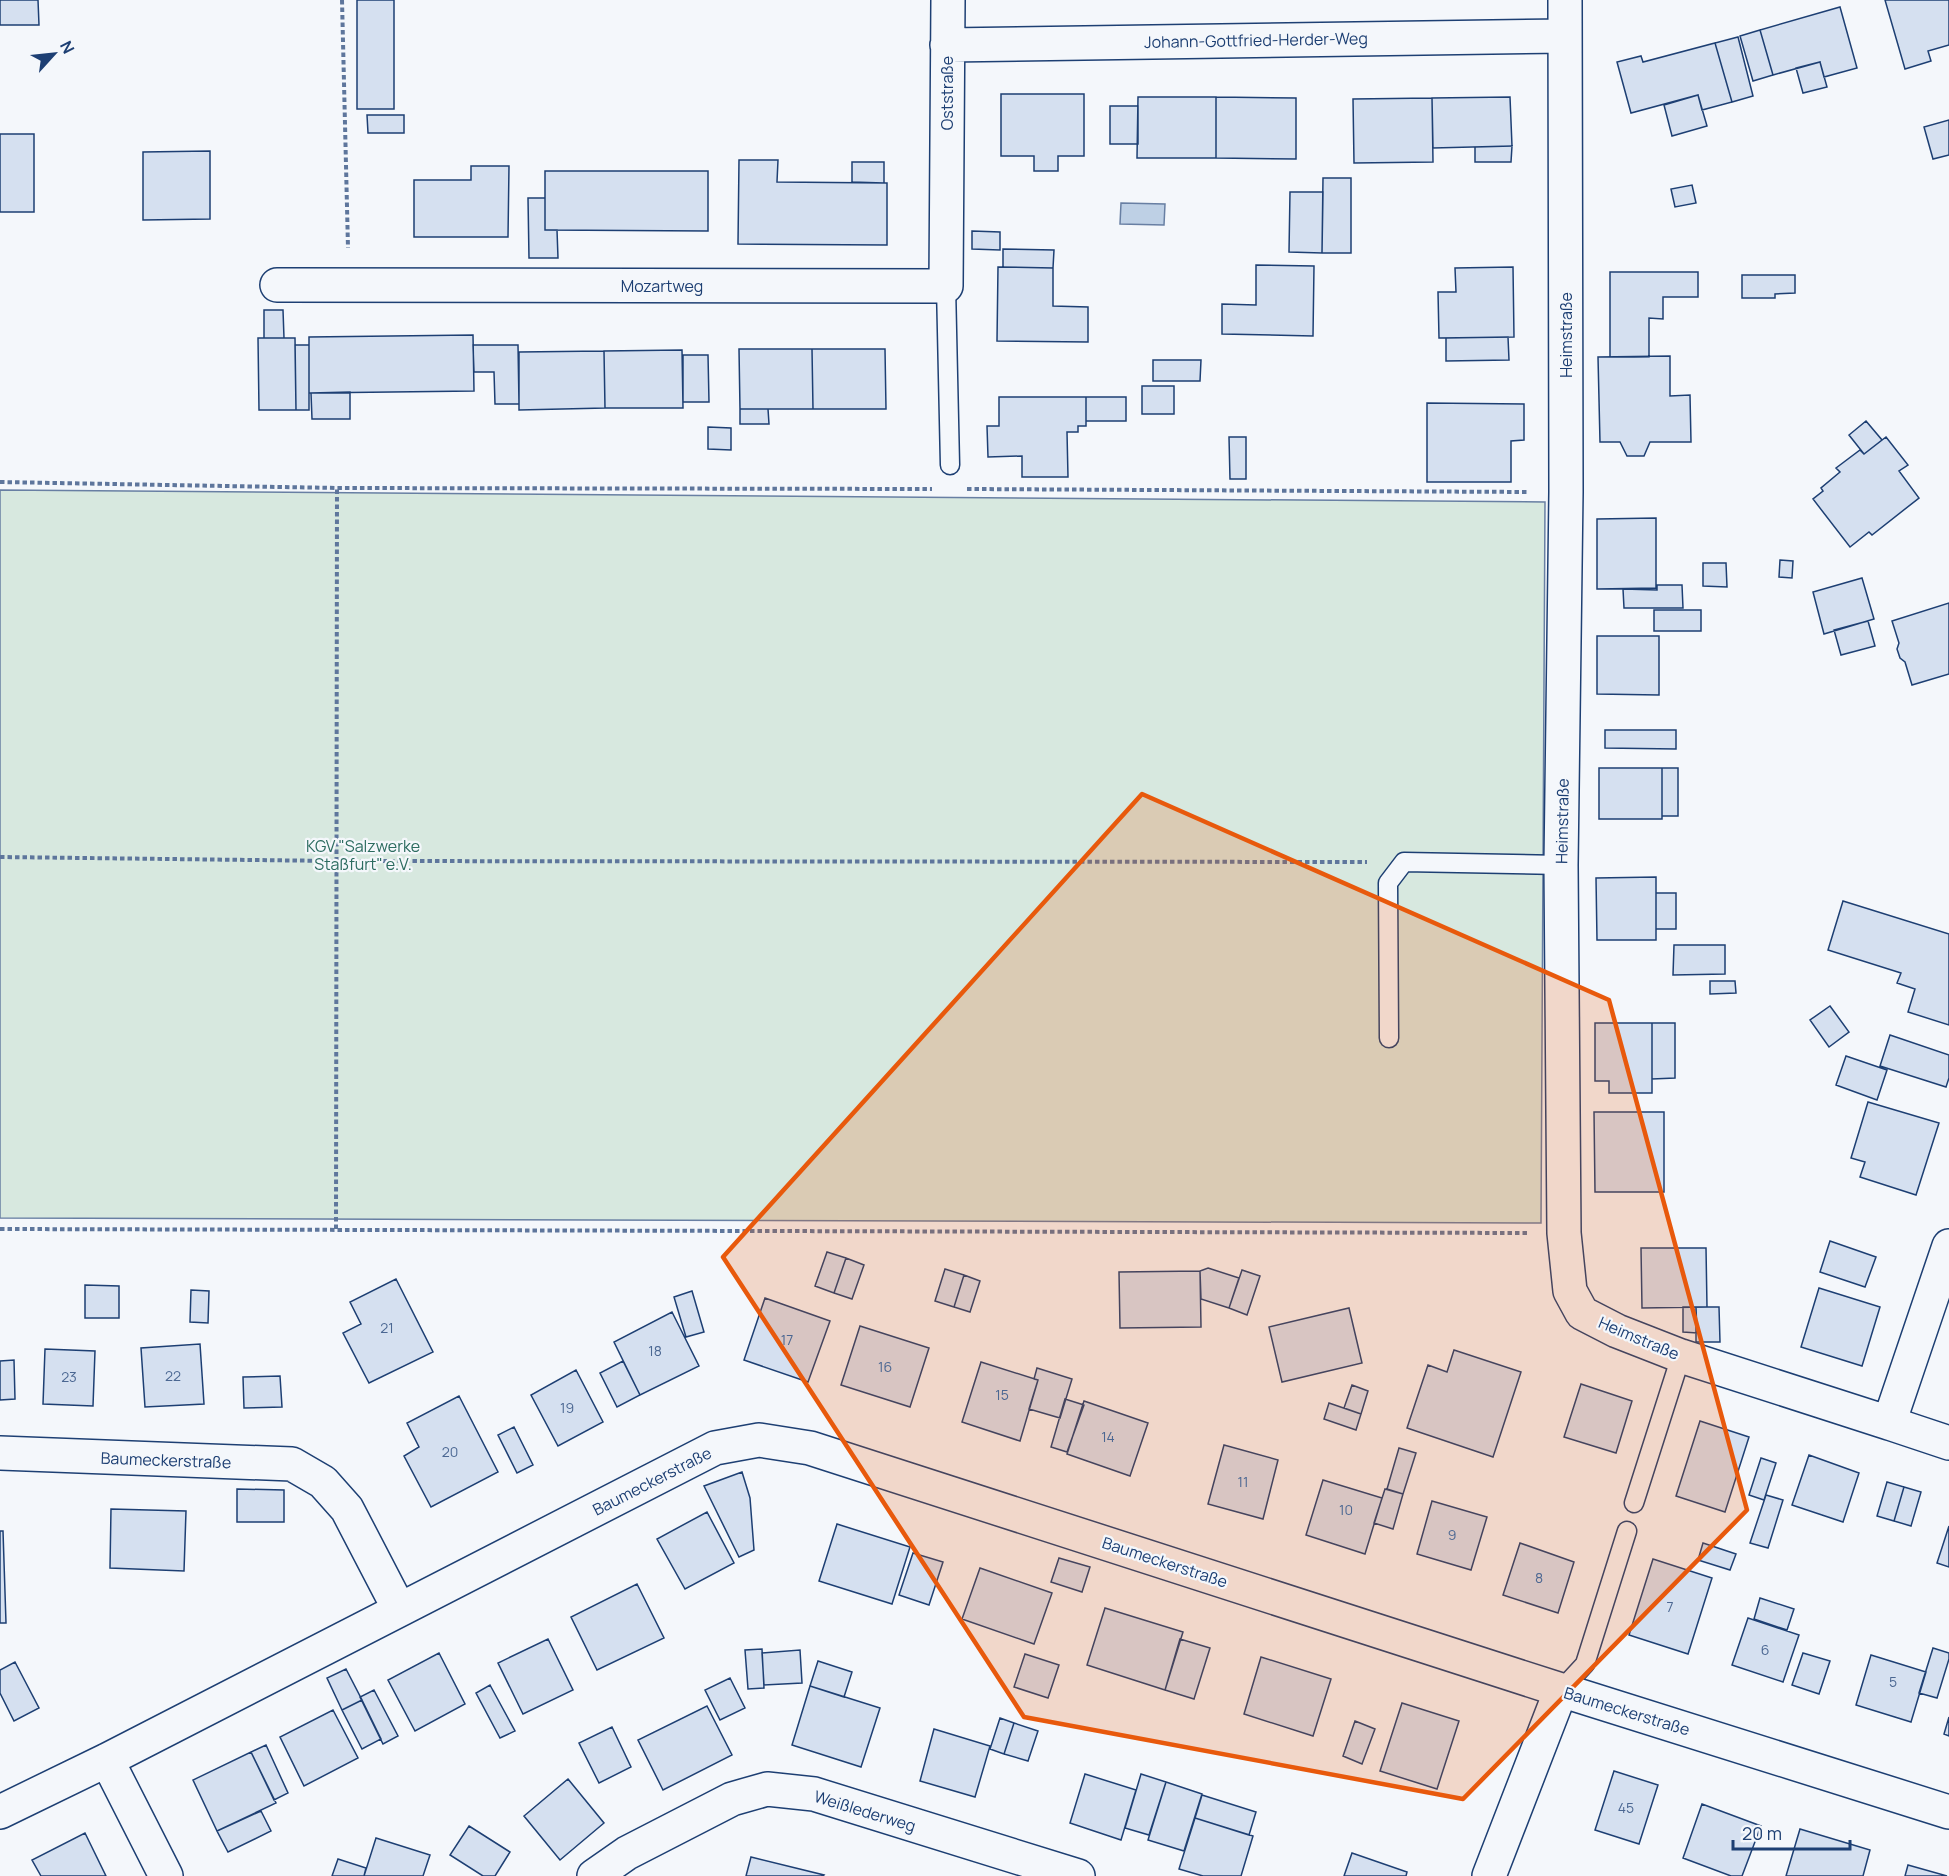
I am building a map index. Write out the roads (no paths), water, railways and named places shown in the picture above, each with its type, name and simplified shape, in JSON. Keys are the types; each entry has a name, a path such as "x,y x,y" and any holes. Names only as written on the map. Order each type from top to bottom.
{"street":[{"name":"Oststraße","path":"946,286 948,0"},
{"name":"Heimstraße","path":"1569,1 1565,36 1566,492 1561,865 1564,1233 1570,1291 1582,1313 1617,1331 1681,1356 1949,1443"},
{"name":"Johann-Gottfried-Herder-Weg","path":"947,45 1565,36"},
{"name":"Mozartweg","path":"277,285 946,286"},
{"path":"1889,1423 1949,1246"},
{"name":"Baumeckerstraße","path":"0,1812 107,1760 715,1448 759,1440 810,1448 1561,1690 1949,1812"},
{"name":"Baumeckerstraße","path":"0,1453 292,1464 323,1482 347,1509 399,1609"},
{"path":"1489,1876 1561,1690"},
{"path":"107,1760 166,1876"},
{"name":"Weißlederweg","path":"594,1876 627,1852 722,1804 767,1789 814,1794 1078,1876"}],"lane":[{"path":"946,286 950,465"},
{"path":"1389,1038 1388,883 1404,862 1561,865"},
{"path":"1634,1503 1681,1356"},
{"path":"1561,1690 1585,1664 1627,1532"}],"water":[{"path":"1121,203 1165,204 1164,225 1120,224"}],"park label":[{"name":"KGV \"Salzwerke Staßfurt\" e.V.","path":"363,855"}]}
